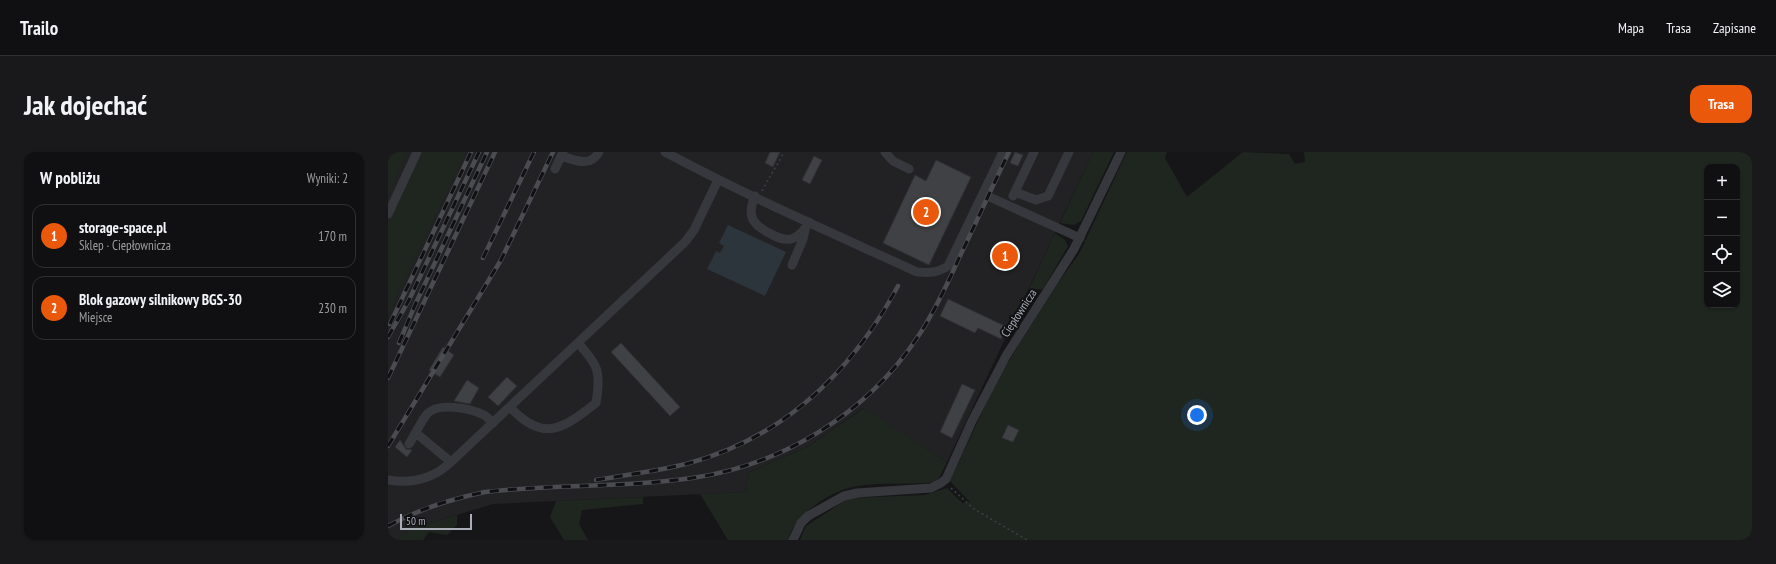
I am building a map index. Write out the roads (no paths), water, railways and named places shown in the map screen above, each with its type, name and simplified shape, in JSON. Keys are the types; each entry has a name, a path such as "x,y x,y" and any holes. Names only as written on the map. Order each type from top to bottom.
{"street":[{"path":"388,214 417,152"},
{"path":"555,169 562,154 581,162 593,159 599,152"},
{"path":"665,152 718,180 757,197 807,226 917,272 928,273 938,272 948,266 1003,152"},
{"path":"885,152 893,161 909,169"},
{"path":"1034,152 1014,194 1036,200 1048,196 1069,152"},
{"name":"Ciepłownicza","path":"793,540 801,523 808,516 844,496 857,493 923,489 940,483 1006,356 1080,238 1121,152"},
{"path":"388,480 407,482 420,480 439,472 451,462 685,242 694,230 718,180"},
{"path":"983,194 1080,238"},
{"path":"757,197 752,205 752,215 754,223 758,227 781,240 789,240 807,226"},
{"path":"792,265 807,226"},
{"path":"510,407 528,424 539,428 553,429 561,427 596,403 599,386 595,363 578,343"},
{"path":"409,444 426,415 432,410 446,407 484,415 493,423"},
{"path":"416,433 451,462"}],"railway":[{"path":"390,324 471,152"},
{"path":"388,337 409,300 479,152"},
{"path":"399,343 415,305 487,152"},
{"path":"388,378 495,152"},
{"path":"483,258 534,152"},
{"path":"388,446 501,260 553,152"},
{"path":"388,526 411,514 435,505 485,492 666,481 692,478 726,471 758,461 790,448 820,432 873,390 896,365 917,338 945,289 1009,152"},
{"path":"596,480 686,464 721,452 754,437 784,419 811,398 836,374 859,347 879,318 898,286"}],"place":[{"name":"Blok gazowy silnikowy BGS-30","path":"926,212"},
{"name":"storage-space.pl","path":"1005,256"}]}
